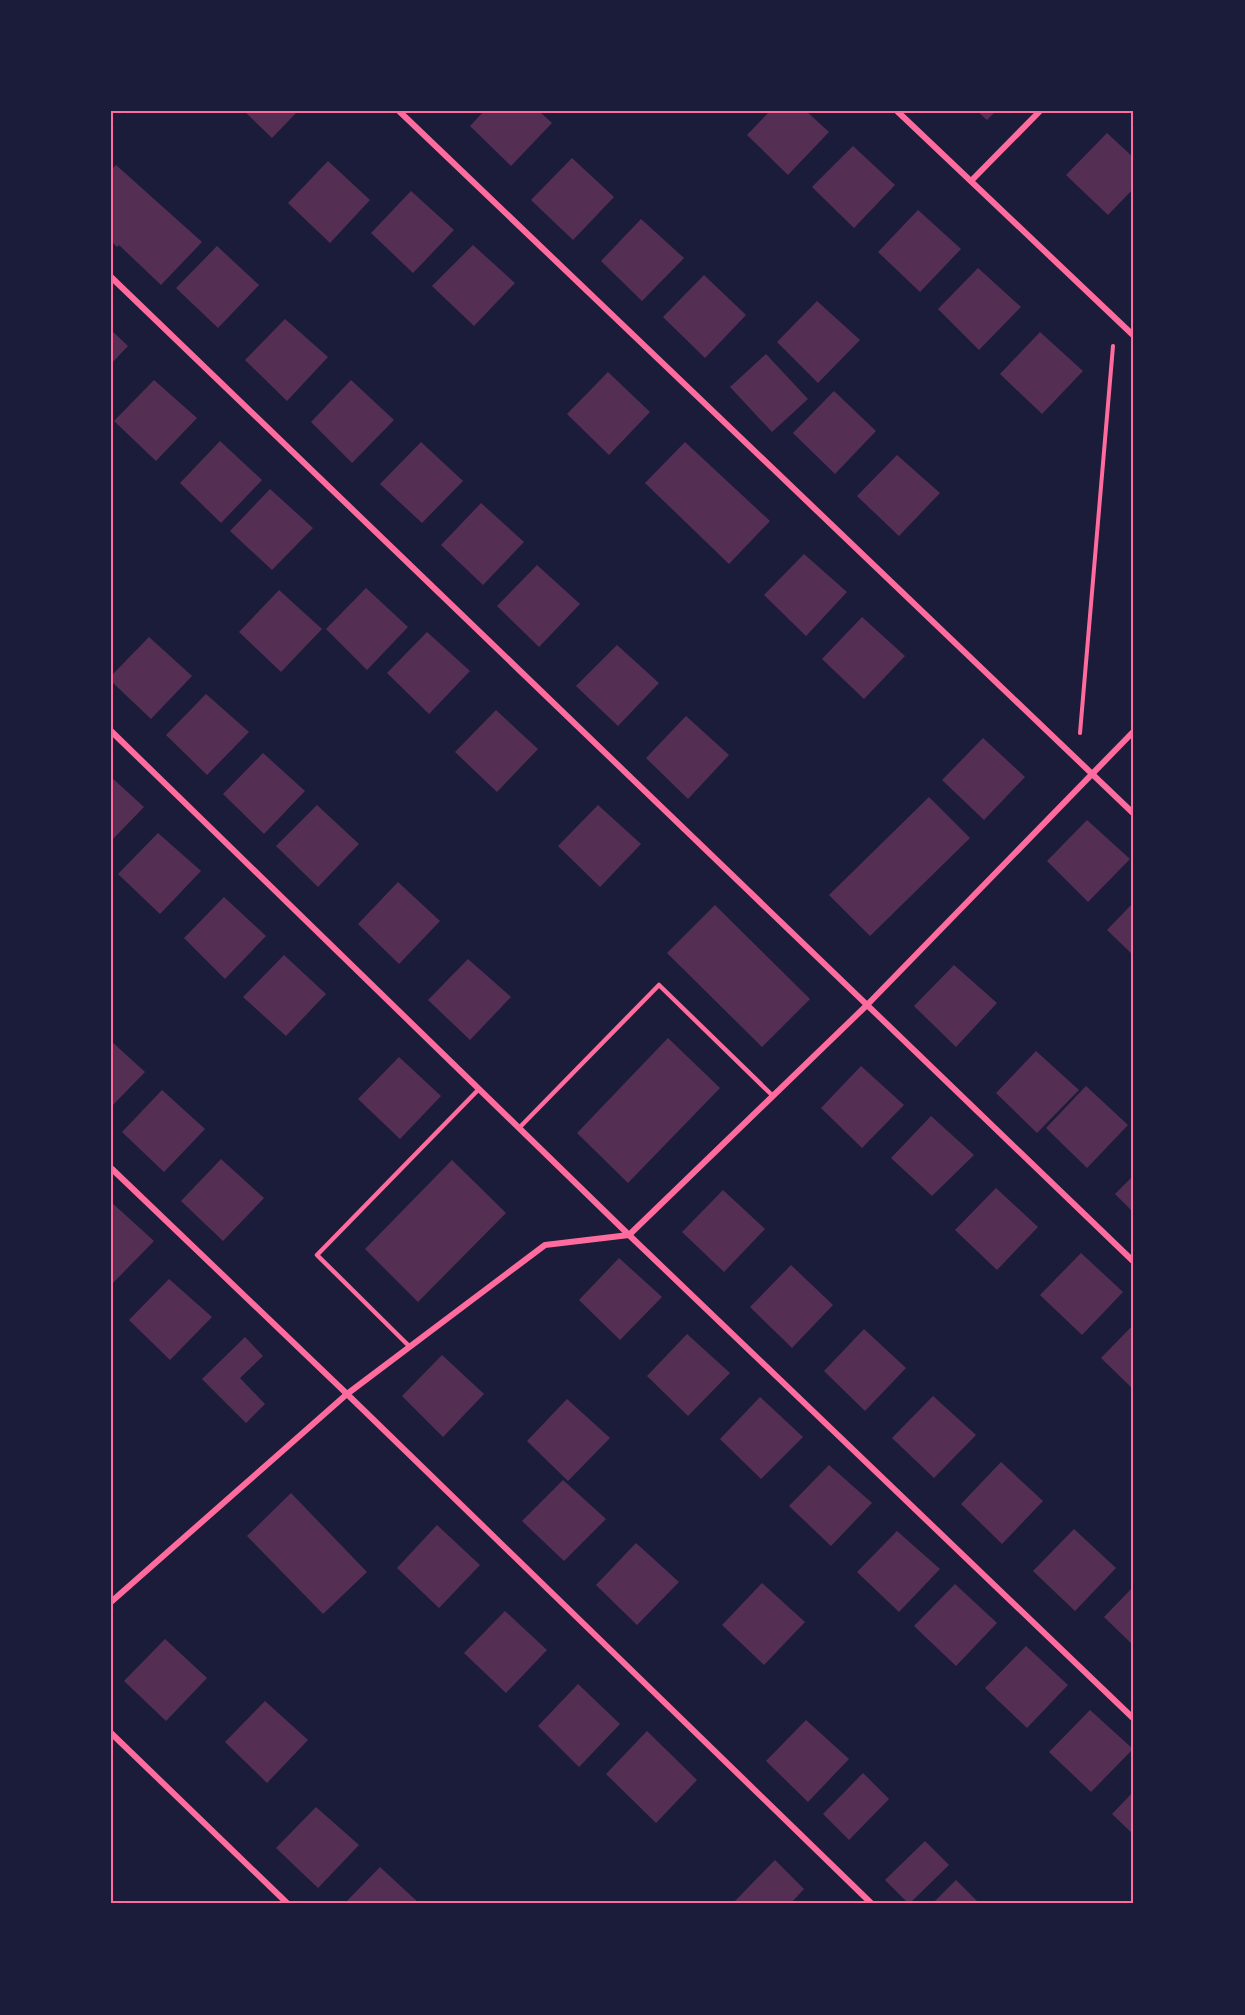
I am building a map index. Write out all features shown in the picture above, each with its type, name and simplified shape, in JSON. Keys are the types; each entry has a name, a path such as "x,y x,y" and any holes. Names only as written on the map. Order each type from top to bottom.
{"street":[{"path":"399,111 1134,814"},
{"path":"897,111 1134,336"},
{"path":"972,180 1040,111"},
{"path":"111,277 1134,1262"},
{"path":"111,731 629,1235 1134,1719"},
{"path":"111,1602 348,1394 545,1245 629,1235 867,1005 1134,731"},
{"path":"111,1168 348,1394 872,1904"},
{"path":"111,1733 288,1904"}],"lane":[{"path":"519,1128 658,985 773,1096"},
{"path":"410,1347 317,1255 479,1089"}],"path":[{"path":"1077,760 1116,319"}],"building":[{"path":"244,111 298,111 272,138"},
{"path":"484,111 539,111 552,123 511,166 470,126"},
{"path":"770,111 806,111 829,132 788,175 747,135"},
{"path":"977,111 996,111 987,120"},
{"path":"1107,133 1134,158 1134,188 1108,215 1066,175"},
{"path":"853,146 895,185 854,228 812,187"},
{"path":"572,158 614,197 573,240 531,200"},
{"path":"328,161 370,200 330,243 288,203"},
{"path":"116,165 202,242 161,285 119,245 117,247 111,241 111,170"},
{"path":"411,191 454,230 413,273 371,233"},
{"path":"918,210 961,249 920,292 878,252"},
{"path":"641,219 684,258 642,301 601,261"},
{"path":"473,245 515,283 474,326 432,286"},
{"path":"217,246 259,285 218,328 176,288"},
{"path":"978,268 1021,307 979,350 938,309"},
{"path":"704,275 746,315 705,358 663,317"},
{"path":"817,301 860,340 818,383 777,342"},
{"path":"285,319 328,357 287,401 245,360"},
{"path":"111,330 128,346 111,364"},
{"path":"1040,332 1083,371 1042,414 1000,374"},
{"path":"766,354 808,399 772,432 730,387"},
{"path":"608,372 650,412 609,455 567,414"},
{"path":"154,380 197,418 156,461 114,421"},
{"path":"351,380 394,420 352,463 311,422"},
{"path":"834,391 876,431 835,474 793,433"},
{"path":"220,441 262,480 221,523 180,483"},
{"path":"421,442 463,481 422,523 380,484"},
{"path":"685,442 770,521 729,564 645,483"},
{"path":"897,455 940,493 899,536 857,496"},
{"path":"270,489 313,528 272,570 230,531"},
{"path":"481,503 524,542 483,585 441,545"},
{"path":"804,554 847,592 806,636 764,595"},
{"path":"537,565 580,604 539,647 497,606"},
{"path":"366,588 408,627 367,670 326,629"},
{"path":"279,590 322,629 281,672 239,632"},
{"path":"862,617 905,656 864,699 822,659"},
{"path":"427,632 470,671 429,714 387,673"},
{"path":"149,637 192,676 151,719 111,681 111,676"},
{"path":"617,645 659,683 618,726 576,686"},
{"path":"206,694 249,732 207,775 166,735"},
{"path":"496,710 538,749 497,792 455,752"},
{"path":"686,716 729,755 688,799 646,758"},
{"path":"983,738 1025,777 984,820 942,780"},
{"path":"263,753 305,791 264,834 223,794"},
{"path":"111,777 144,807 111,841"},
{"path":"929,797 970,838 870,936 829,895"},
{"path":"317,805 359,844 318,887 276,846"},
{"path":"598,805 641,844 600,887 558,846"},
{"path":"1087,820 1130,859 1088,902 1047,861"},
{"path":"158,833 201,871 160,914 118,874"},
{"path":"398,882 440,921 399,964 358,924"},
{"path":"224,897 266,936 225,979 184,938"},
{"path":"1134,902 1134,956 1107,930"},
{"path":"715,905 810,999 762,1047 667,953"},
{"path":"284,955 326,994 286,1036 243,997"},
{"path":"468,959 511,997 470,1040 428,1000"},
{"path":"954,965 997,1003 956,1047 914,1006"},
{"path":"668,1038 720,1088 628,1183 577,1133"},
{"path":"111,1041 145,1072 111,1107"},
{"path":"1036,1051 1079,1090 1037,1133 996,1093"},
{"path":"399,1057 441,1096 400,1139 358,1099"},
{"path":"861,1066 904,1105 862,1148 821,1108"},
{"path":"1086,1086 1128,1125 1087,1168 1046,1128"},
{"path":"162,1090 205,1129 164,1172 122,1132"},
{"path":"931,1116 974,1155 932,1196 891,1158"},
{"path":"221,1159 264,1198 223,1241 181,1201"},
{"path":"452,1160 506,1213 418,1302 365,1249"},
{"path":"1134,1175 1134,1213 1115,1194"},
{"path":"996,1188 1038,1227 997,1270 955,1230"},
{"path":"723,1190 765,1229 724,1272 682,1232"},
{"path":"111,1202 154,1241 112,1284 111,1283"},
{"path":"1081,1253 1123,1292 1082,1335 1040,1295"},
{"path":"619,1258 662,1297 620,1340 579,1300"},
{"path":"791,1265 833,1305 792,1348 750,1307"},
{"path":"169,1279 212,1317 170,1360 129,1320"},
{"path":"1134,1324 1134,1390 1101,1358"},
{"path":"864,1329 906,1368 865,1411 824,1371"},
{"path":"687,1334 730,1373 688,1416 647,1376"},
{"path":"245,1337 263,1356 240,1378 265,1404 246,1423 202,1379"},
{"path":"442,1355 484,1394 443,1437 402,1396"},
{"path":"933,1396 976,1435 934,1478 892,1438"},
{"path":"760,1397 803,1437 761,1479 720,1439"},
{"path":"567,1399 610,1438 568,1481 527,1441"},
{"path":"1001,1462 1043,1501 1002,1544 961,1504"},
{"path":"829,1465 872,1503 831,1546 789,1506"},
{"path":"563,1480 606,1519 564,1561 522,1521"},
{"path":"291,1493 367,1572 323,1614 247,1536"},
{"path":"437,1525 480,1565 439,1608 397,1568"},
{"path":"1074,1529 1116,1568 1075,1611 1033,1571"},
{"path":"897,1531 940,1569 899,1612 857,1572"},
{"path":"636,1543 679,1582 637,1625 596,1585"},
{"path":"762,1583 805,1622 764,1665 722,1625"},
{"path":"955,1584 997,1623 956,1666 914,1626"},
{"path":"1134,1586 1134,1646 1104,1617"},
{"path":"505,1611 547,1650 506,1693 464,1653"},
{"path":"165,1639 207,1678 166,1721 124,1681"},
{"path":"1026,1646 1068,1685 1027,1728 985,1688"},
{"path":"578,1684 620,1724 579,1767 538,1726"},
{"path":"265,1701 308,1740 267,1783 225,1742"},
{"path":"1090,1710 1133,1749 1091,1792 1049,1752"},
{"path":"806,1720 849,1759 808,1802 766,1761"},
{"path":"647,1731 697,1780 656,1823 606,1774"},
{"path":"863,1773 889,1799 849,1840 823,1814"},
{"path":"1134,1791 1134,1835 1112,1814"},
{"path":"316,1807 359,1845 318,1888 276,1848"},
{"path":"925,1841 949,1865 909,1904 885,1880"},
{"path":"775,1860 804,1889 790,1904 732,1904"},
{"path":"380,1867 420,1904 344,1904"},
{"path":"956,1880 980,1904 932,1904"}]}
